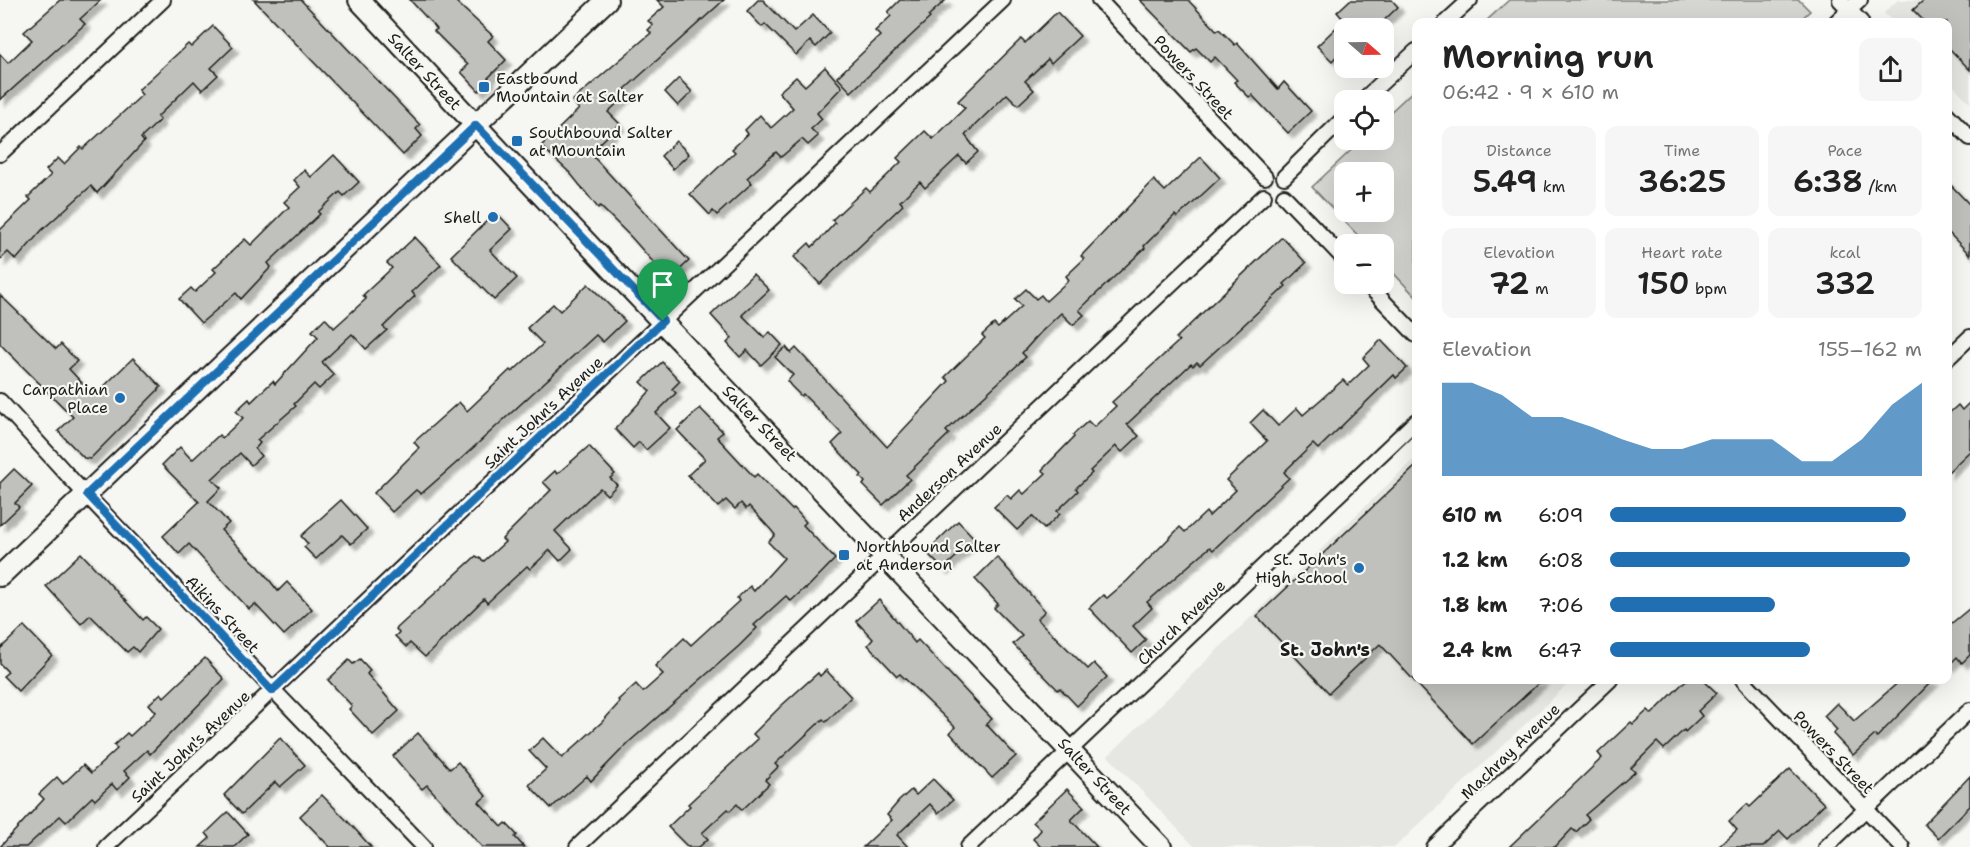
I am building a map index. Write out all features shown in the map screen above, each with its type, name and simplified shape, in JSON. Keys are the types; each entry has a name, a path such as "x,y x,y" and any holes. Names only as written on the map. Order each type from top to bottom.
{"main road":[{"name":"Salter Street","path":"359,0 1161,847"},
{"path":"0,576 607,0"}],"street":[{"path":"0,154 163,0"},
{"name":"Saint John's Avenue","path":"106,847 1002,0"},
{"name":"Powers Street","path":"1099,0 1265,177"},
{"path":"1450,18 1470,0"},
{"path":"1857,18 1845,5 1860,0"},
{"path":"1374,90 1412,55"},
{"path":"1952,119 1970,138"},
{"path":"1284,177 1334,128"},
{"path":"1272,173 1284,177 1287,189 1284,196 1276,200 1264,196 1261,188 1265,177 1272,173"},
{"name":"Anderson Avenue","path":"577,847 1264,196"},
{"path":"1284,196 1334,249"},
{"path":"1377,294 1412,331"},
{"path":"1952,354 1970,337"},
{"name":"Aikins Street","path":"0,401 272,691 424,847"},
{"name":"Church Avenue","path":"968,847 1412,425"},
{"name":"Machray Avenue","path":"1434,847 1606,684"},
{"name":"Powers Street","path":"1747,684 1902,847"},
{"path":"1826,847 1970,710"}],"shaded area":[{"path":"1509,0 1799,0 1810,11 1802,18 1489,18"},
{"path":"1898,0 1970,0 1970,103 1952,84 1952,18 1889,18 1884,13"},
{"path":"1412,92 1412,293 1394,274 1394,234 1357,234 1345,222 1394,222 1394,162 1339,162 1351,150 1394,150 1394,109"},
{"path":"1334,166 1334,210 1312,187"},
{"name":"St. John's High School","path":"1412,461 1412,684 1568,684 1395,847 1195,847 1108,756"}],"building":[{"path":"60,0 101,0 80,19 85,24 0,100 0,54 8,63 32,40 24,32"},
{"path":"254,0 301,0 420,125 416,129 422,136 403,155"},
{"path":"410,0 454,0 493,36 488,41 506,60 479,91 461,72 468,65 434,31 437,29"},
{"path":"657,0 724,0 625,89 628,93 608,112 620,124 590,153 689,261 669,280 631,237 600,206 598,208 570,173 541,146 579,109 572,101 651,33 648,30 653,25 648,21 664,7"},
{"path":"758,0 763,0 794,32 813,15 830,33 816,47 810,41 796,55 765,24 762,27 747,11"},
{"path":"900,0 946,0 851,92 837,77 880,36 875,31 891,16 888,12"},
{"path":"1140,0 1188,0 1217,31 1219,29 1235,45 1237,43 1278,89 1284,82 1311,111 1288,133 1252,95 1249,97 1234,82 1237,80 1215,57 1210,62 1196,48 1191,52"},
{"path":"1350,0 1392,0 1398,7 1386,18 1342,18 1337,12"},
{"path":"1924,0 1970,0 1970,70 1952,51 1952,18 1921,18 1913,10"},
{"path":"1057,12 1080,36 1051,63 1048,59 1025,81 1034,90 1018,105 1007,94 965,135 978,152 966,163 959,156 925,188 920,182 900,201 903,205 820,284 794,257 809,243 812,247 835,223 832,220 866,188 870,192 901,162 897,158 925,131 933,139 965,108 958,101 1021,39 1025,43"},
{"path":"213,26 233,47 211,68 218,75 202,90 194,81 157,117 160,120 141,138 144,142 97,193 91,186 42,230 16,260 8,252 0,260 0,230 31,200 28,197 51,175 46,170 58,158 64,164 81,147 83,149 142,95 138,90 188,44 191,47"},
{"path":"1334,30 1334,59 1332,61 1317,46"},
{"path":"825,67 842,87 817,113 822,119 811,129 818,136 808,145 802,139 781,157 776,152 747,178 752,183 717,215 713,211 710,215 690,194 735,152 732,149 748,134 745,130 760,115 771,128 793,108 779,92 796,77 805,86"},
{"path":"679,78 692,92 678,106 665,92"},
{"path":"676,141 689,154 673,169 661,156"},
{"path":"334,155 359,182 344,196 340,192 318,212 320,214 268,263 271,267 241,299 236,293 201,323 179,299 191,288 195,292 216,272 213,269 245,239 251,245 289,207 284,202 300,187 294,180 304,170 311,177"},
{"path":"1201,157 1220,178 1177,217 1175,215 1144,246 1145,248 1079,310 1084,315 1073,325 1061,313 1040,333 1022,353 1026,357 946,431 949,434 906,475 910,479 883,505 863,485 865,482 860,477 862,475 832,444 842,434 803,394 801,396 791,386 787,381 793,375 775,357 786,347 791,353 796,348 887,447 949,381 945,377 985,338 982,335 994,324 998,328 1022,306 1015,299 1026,289 1036,299 1041,295 1046,301 1069,280 1066,276 1084,259 1081,256 1154,180 1165,191"},
{"path":"1952,186 1970,205 1970,255 1952,236"},
{"path":"496,212 512,229 490,250 517,278 494,300 451,256"},
{"path":"415,237 441,265 412,292 415,296 383,327 387,330 366,349 352,334 322,362 334,375 319,389 314,384 294,404 296,406 257,440 260,443 255,449 261,456 251,465 240,453 212,479 221,488 208,501 229,523 221,530 259,567 278,591 287,582 312,609 284,635 255,604 249,609 189,544 179,554 163,536 199,502 162,465 180,447 192,460 219,435 222,438 243,418 236,411 249,399 251,402 273,381 275,384 318,337 312,331 325,318 334,328 366,299 363,295 392,268 387,263"},
{"path":"1282,237 1306,263 1284,284 1286,286 1200,365 1197,362 1193,366 1191,364 1127,424 1139,436 1122,452 1116,446 1090,471 1092,473 1076,488 1078,491 1057,511 1060,514 1044,529 1032,516 1017,530 994,507 1007,495 1011,499 1020,490 1024,494 1046,473 1042,470 1074,437 1073,435 1088,421 1094,427 1116,406 1112,402 1179,341 1176,338"},
{"path":"753,274 769,290 742,315 764,337 770,332 782,345 761,365 747,350 740,357 727,343 732,338 711,315"},
{"path":"588,284 625,321 603,342 596,335 421,494 416,490 392,512 374,493 419,448 414,442 459,402 467,411 510,370 512,372 543,344 527,328 553,304 560,311"},
{"path":"0,295 56,349 61,344 77,361 69,369 94,396 133,358 161,387 90,459 84,458 58,431 73,417 0,344"},
{"path":"1381,340 1407,368 1396,378 1394,375 1318,449 1313,444 1284,472 1289,478 1213,550 1210,547 1147,602 1152,608 1133,626 1146,640 1132,653 1089,608 1103,595 1107,598 1127,581 1180,527 1185,532 1206,512 1209,516 1236,490 1226,480 1267,441 1250,423 1263,410 1278,426 1297,408 1303,415 1343,380 1348,385 1369,365 1363,358"},
{"path":"662,362 680,381 672,389 676,393 656,413 670,428 646,450 639,442 633,448 615,429 650,391 641,382"},
{"path":"1970,402 1970,451 1952,468 1952,410 1958,405 1962,410"},
{"path":"700,408 723,432 717,437 754,477 757,474 792,510 794,508 806,522 803,525 835,559 806,589 791,601 786,596 754,625 757,628 739,646 629,742 591,781 587,776 551,808 529,785 546,769 529,751 543,738 562,758 602,722 620,702 618,700 636,684 643,692 663,674 655,666 684,638 691,645 739,601 737,598 750,586 754,591 784,558 768,542 775,535 749,506 746,509 741,503 735,509 726,500 718,507 688,475 705,459 677,430"},
{"path":"589,446 615,474 610,478 617,485 607,495 600,488 555,531 572,549 560,561 550,550 530,569 527,566 487,603 484,599 425,657 410,643 406,647 395,636 399,633 396,629 476,556 484,561 505,542 502,539 551,490 543,482 555,471 557,474"},
{"path":"14,469 32,486 15,503 19,507 0,525 0,483"},
{"path":"1412,470 1412,678 1380,644 1329,693 1257,616"},
{"path":"341,500 367,529 351,544 342,535 316,559 304,547 308,544 301,536"},
{"path":"958,521 975,539 943,569 926,552"},
{"path":"81,553 143,620 146,617 158,629 138,652 133,647 127,652 90,615 81,624 46,586"},
{"path":"997,557 1045,611 1037,619 1088,669 1094,663 1107,677 1077,706 1013,644 1022,636 994,608 998,604 975,579"},
{"path":"879,600 915,643 918,640 992,719 986,724 1016,756 992,778 950,733 955,727 900,674 897,676 868,645 873,639 856,621"},
{"path":"1970,608 1970,655 1962,663 1957,657 1952,662 1952,623"},
{"path":"24,626 52,655 18,691 3,676 8,672 0,664 0,649"},
{"path":"205,658 224,679 150,754 147,750 124,771 130,777 117,790 112,784 95,800 92,797 66,822 60,816 26,847 0,847 44,799 39,794 57,777 63,784 83,765 91,773 117,749 114,745 127,733 130,736 156,712 149,704 161,693 164,697"},
{"path":"360,659 370,670 367,674 399,711 373,735 349,709 352,706 328,680 349,660 353,664"},
{"path":"826,670 851,697 826,722 823,719 775,764 778,767 765,780 769,784 742,810 737,804 730,811 728,809 702,833 708,839 699,847 688,847 668,827 690,806 688,804 758,739 753,734 782,705 818,673 820,676"},
{"path":"1417,684 1538,684 1473,744"},
{"path":"1682,684 1707,684 1717,693 1698,711 1702,716 1685,732 1684,730 1664,749 1657,742 1631,768 1635,772 1585,815 1589,819 1576,832 1572,829 1555,847 1509,847 1602,758 1598,753 1631,722 1633,724 1648,710 1652,714"},
{"path":"1896,684 1929,684 1877,737 1875,735 1853,755 1833,734 1837,730 1824,716 1837,703 1854,721"},
{"path":"418,733 450,769 458,762 486,796 479,802 502,827 506,823 524,847 482,847 427,785 422,789 393,756"},
{"path":"280,738 305,765 280,787 275,782 242,814 224,795"},
{"path":"1790,769 1824,804 1788,839 1780,831 1763,847 1718,847 1737,830 1729,821 1747,804 1750,807"},
{"path":"1970,776 1970,806 1938,838 1924,824"},
{"path":"933,779 953,800 938,813 930,804 897,835 908,847 863,847 892,820 887,815 899,801 911,790 916,795"},
{"path":"1067,789 1084,807 1071,820 1097,847 1041,847 1033,839 1041,830 1033,822"},
{"path":"322,795 371,847 330,847 300,816"},
{"path":"228,812 248,834 234,847 200,847 210,838 206,833"}],"place":[{"name":"Eastbound Mountain at Salter","path":"484,87"},
{"name":"Southbound Salter at Mountain","path":"517,141"},
{"name":"Shell","path":"493,217"},
{"name":"Carpathian Place","path":"120,398"},
{"name":"Northbound Salter at Anderson","path":"844,555"},
{"name":"St. John's High School","path":"1359,568"}],"district":[{"name":"St. John's","path":"1325,650"}],"route":[{"path":"476,125 663,321 272,691 87,494 476,125"}]}
